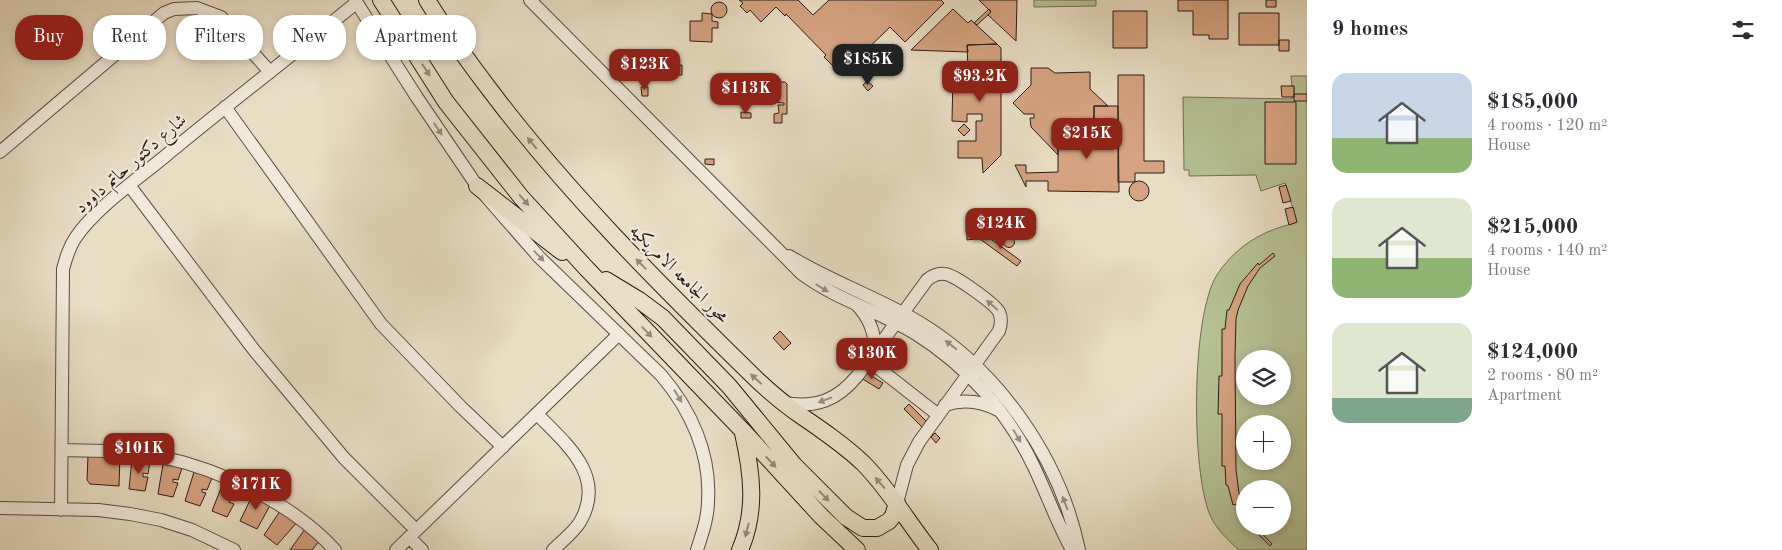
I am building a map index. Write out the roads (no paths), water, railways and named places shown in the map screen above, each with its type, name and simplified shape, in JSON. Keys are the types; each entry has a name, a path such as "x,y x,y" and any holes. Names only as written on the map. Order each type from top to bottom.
{"main road":[{"path":"381,0 446,102 522,197 587,270 742,430 821,516 857,550"},
{"name":"محور الجامعه الامريكيه","path":"429,1 470,63 508,114 582,201 639,262 748,372 783,402 843,446 875,476 897,503 930,550"},
{"path":"477,186 587,270 639,300 662,318 723,379 794,465 846,517 863,528 877,528 889,521 893,516 897,503"},
{"path":"740,550 752,512 749,458 742,430"}],"street":[{"path":"530,0 791,265 813,282 836,296 857,305 900,318"},
{"path":"356,2 416,96 477,186 539,257 661,375 676,392 701,442 708,470 708,502 697,550"},
{"name":"شارع دكتور حاتم داوود","path":"61,510 63,269 67,253 75,238 86,225 129,185 356,2"},
{"path":"0,152 164,13 174,9 197,8 221,17 270,72"},
{"path":"225,107 381,324 454,400 503,447"},
{"path":"129,185 254,350 344,458 413,534 422,550"},
{"path":"773,245 900,318 934,346 990,380 1017,413 1043,456 1067,508 1078,550"},
{"path":"783,402 811,404 829,399 845,390 928,280 939,274 952,276 996,308 1001,322 997,336 919,442 903,477 897,503"},
{"path":"857,305 863,311 874,335 872,356"},
{"path":"396,550 619,334"},
{"path":"872,356 941,410"},
{"path":"971,369 1024,448 1072,550"},
{"path":"941,410 957,402 970,401 983,404 1001,412"},
{"path":"537,414 575,453 583,466 588,480 589,495 586,510 579,524 553,550"},
{"path":"62,450 114,451 160,457 215,472 247,487 290,512 336,550"},
{"path":"0,508 98,510 130,514 161,520 192,530 234,550"}]}
